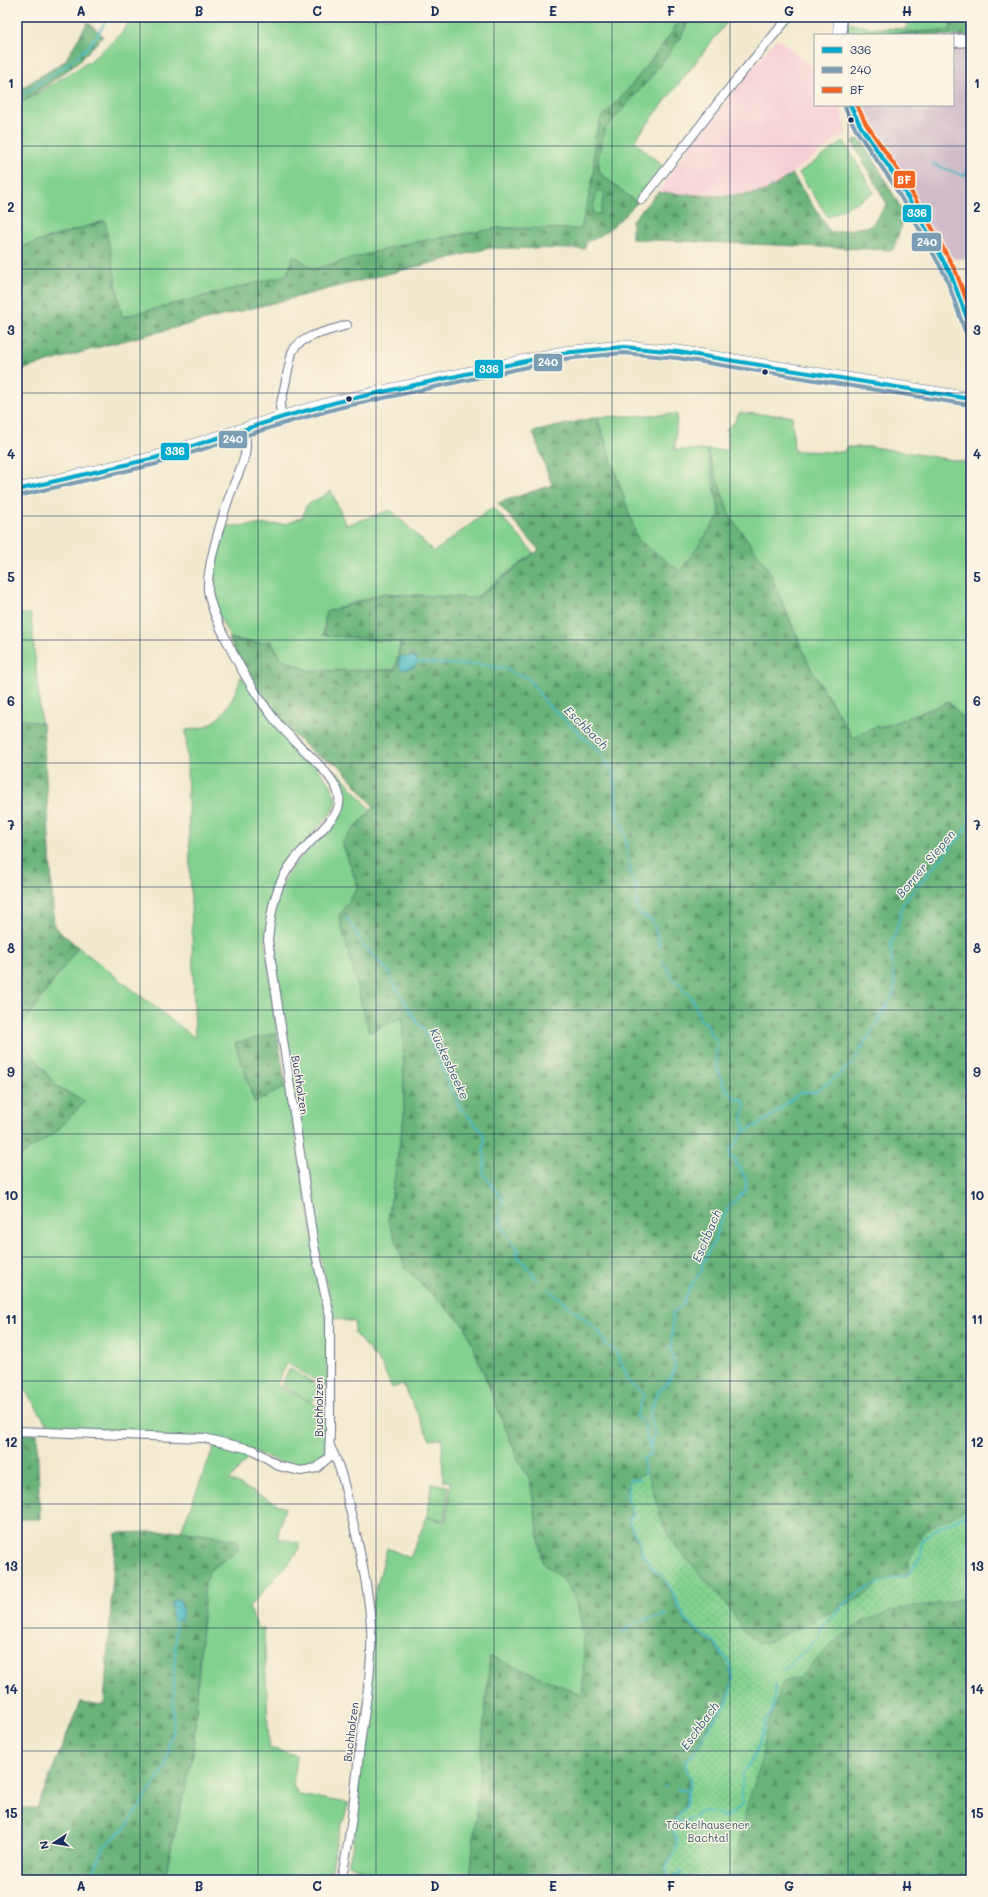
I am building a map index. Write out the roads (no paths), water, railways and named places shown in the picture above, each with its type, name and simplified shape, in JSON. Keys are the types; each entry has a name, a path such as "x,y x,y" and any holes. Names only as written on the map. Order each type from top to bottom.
{"main road":[{"path":"840,17 840,34"},
{"path":"954,41 971,40"},
{"path":"850,106 861,127 897,179 930,236 951,275 971,329"},
{"path":"17,490 143,462 283,418 382,392 563,353 616,347 678,352 971,399"}],"street":[{"path":"642,200 735,82 789,17"},
{"path":"283,418 280,408 292,352 296,345 304,340 347,325"},
{"name":"Buchholzen","path":"17,1431 204,1438 254,1450 279,1466 301,1471 313,1470 322,1465 329,1457 330,1316 312,1234 268,940 274,900 284,875 296,858 332,819 340,804 337,788 325,771 276,721 248,680 224,636 209,596 208,583 210,568 229,498 247,453 247,438 244,430"},
{"name":"Buchholzen","path":"330,1446 341,1468 359,1547 368,1598 371,1630 370,1666 355,1792 349,1842 341,1880"}],"water":[{"path":"401,656 416,657 417,662 414,667 403,670 399,666 399,659"},
{"path":"179,1599 182,1606 182,1620 173,1620 171,1606 173,1601"}],"waterway":[{"path":"17,98 56,73 81,53 101,30 107,17"},
{"path":"933,164 964,176 971,165"},
{"name":"Eschbach","path":"417,662 462,665 478,664 508,669 517,675 527,677 547,704 600,752 614,774 618,820 624,830 631,878 636,886 637,909 641,915 652,920 659,941 659,947"},
{"name":"Borner Siepen","path":"744,1131 760,1124 801,1092 816,1092 853,1063 893,995 895,984 890,945 897,929 904,901 961,836 971,821"},
{"name":"Kückesbeeke","path":"346,917 366,948 390,973 393,983 419,1025 423,1028 439,1057 449,1087 457,1097 459,1106 483,1133 485,1142 483,1148 485,1160 483,1173 503,1200 500,1222 505,1233 519,1250 519,1252 516,1251 516,1254 538,1281"},
{"name":"Eschbach","path":"645,1474 643,1458 650,1455 652,1439 655,1433 650,1419 652,1408 656,1395 670,1379 675,1367 671,1349 673,1312 682,1306 690,1287 702,1270 702,1264 717,1235 718,1227 730,1205 746,1190 746,1180 740,1168 736,1165 736,1158 730,1157 730,1151 739,1140 743,1132 744,1123 742,1119 745,1107 744,1101 734,1097 723,1085 716,1062 717,1042 710,1033 708,1025 700,1019 691,996 674,980 662,960"},
{"name":"Kückesbeeke","path":"549,1290 600,1332 606,1344 615,1351 625,1371 626,1378 644,1395 636,1417 644,1422 646,1437 651,1449"},
{"name":"Eschbach","path":"640,1479 630,1480 628,1493 630,1505 634,1513 629,1521 635,1535 640,1541 642,1553 653,1569 661,1575 669,1585 686,1620 703,1635 715,1642 722,1654 729,1661 733,1679 727,1704 712,1722 695,1751 686,1760 686,1769 691,1778 685,1806 673,1828 677,1844 676,1850 666,1868 669,1880"},
{"path":"784,1670 820,1636 820,1628 854,1595 880,1582 908,1575 921,1556 922,1540 932,1531 971,1513"},
{"path":"623,1632 639,1621 667,1614"},
{"path":"88,1880 94,1871 104,1847 127,1826 164,1769 169,1753 169,1742 173,1733 176,1640 175,1620"},
{"path":"676,1820 686,1823 689,1818 694,1818 697,1812 700,1811 707,1811 724,1817 734,1812 742,1805 742,1773 751,1763 763,1734 766,1721 772,1711 776,1684"},
{"path":"677,1789 687,1791"},
{"name":"Eschbach","path":"672,1880 681,1871 680,1880"}],"park label":[{"name":"Töckelhausener Bachtal","path":"708,1831"}]}
